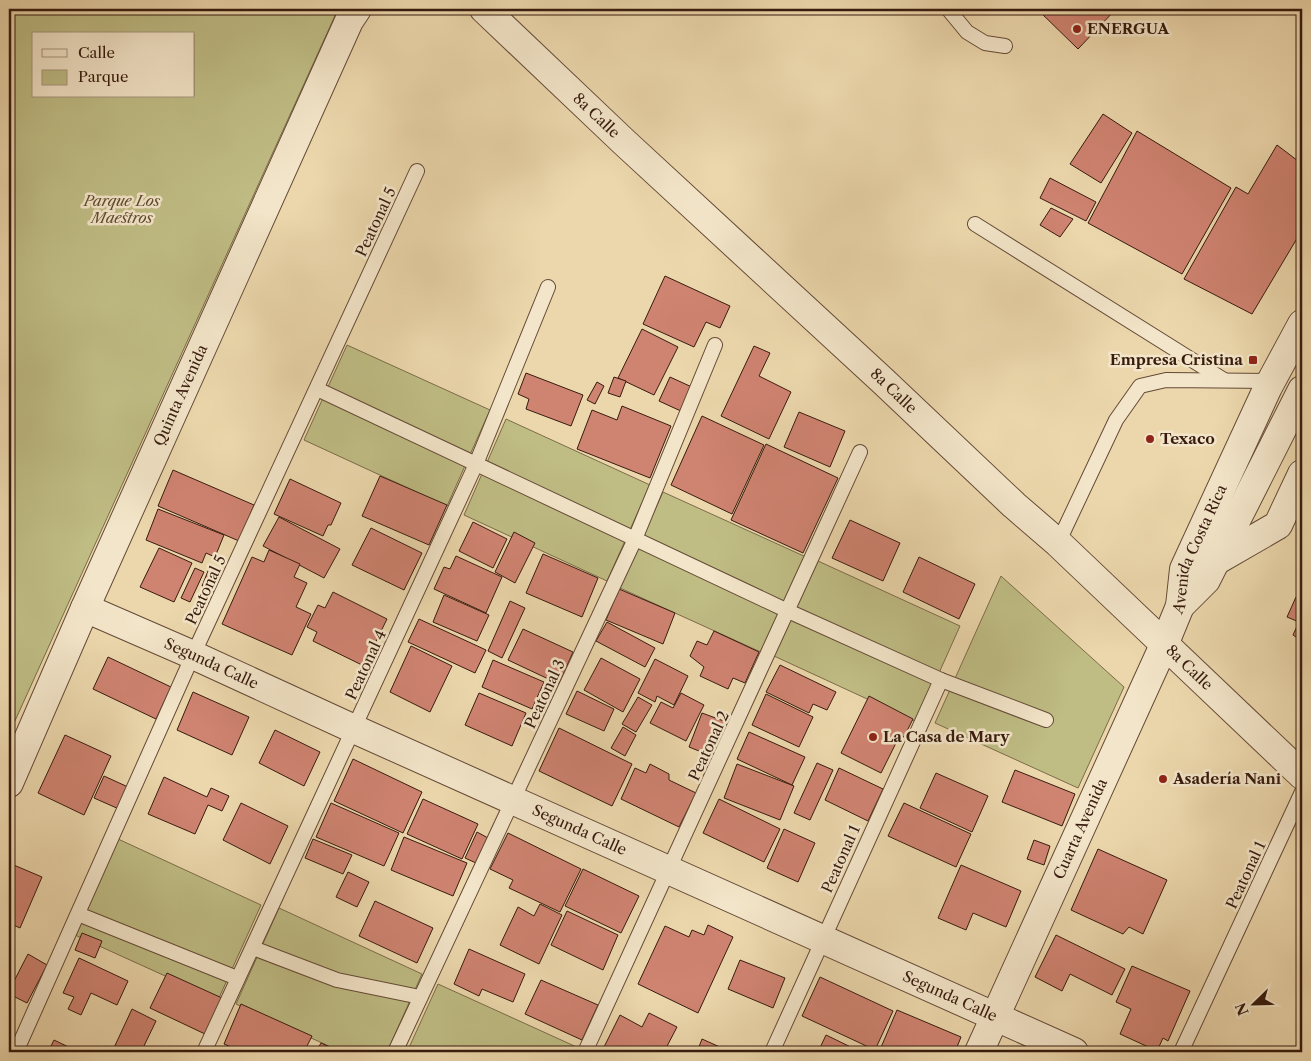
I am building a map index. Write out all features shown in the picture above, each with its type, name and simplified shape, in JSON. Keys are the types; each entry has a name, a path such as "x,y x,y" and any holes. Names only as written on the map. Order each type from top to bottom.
{"street":[{"name":"Quinta Avenida","path":"9,783 85,608 349,21 357,9"},
{"name":"8a Calle","path":"484,9 1014,505 1058,542 1302,775"},
{"name":"Avenida Costa Rica","path":"1180,606 1184,569 1271,381 1302,324"},
{"path":"1271,381 1301,396"},
{"name":"Avenida Costa Rica","path":"1180,606 1206,580 1301,396"},
{"path":"1214,562 1278,525 1302,474"},
{"name":"Cuarta Avenida","path":"978,1052 1164,645 1180,606"},
{"name":"Segunda Calle","path":"85,608 1074,1052"}],"lane":[{"path":"948,9 967,32 985,43 1006,46"},
{"name":"Peatonal 5","path":"16,1052 193,655 417,171"},
{"path":"974,224 1225,381"},
{"name":"Peatonal 4","path":"204,1052 476,464 548,287"},
{"name":"Peatonal 3","path":"395,1052 636,538 715,345"},
{"path":"1058,542 1116,420 1140,386 1166,380 1271,381"},
{"path":"317,389 788,611 940,680 1046,720"},
{"name":"Peatonal 2","path":"585,1052 860,452"},
{"name":"Peatonal 1","path":"772,1052 940,680"},
{"name":"Peatonal 1","path":"1181,1052 1302,792"},
{"path":"78,914 238,978"},
{"path":"253,948 337,980 420,997"}],"green space":[{"name":"Parque Los Maestros","path":"9,9 338,9 9,734"},
{"path":"347,345 490,410 447,506 304,440"},
{"path":"506,419 650,485 607,581 464,515"},
{"path":"663,492 806,557 763,653 620,588"},
{"path":"818,561 960,626 917,722 774,656"},
{"path":"1001,576 1124,687 1078,788 935,723"},
{"path":"118,839 261,905 218,1000 75,935"},
{"path":"279,908 422,974 387,1052 342,1052 236,1004"},
{"path":"438,984 581,1049 580,1052 407,1052"}],"building":[{"name":"ENERGUA","path":"1037,9 1116,9 1078,49"},
{"path":"1103,114 1132,133 1101,183 1070,164"},
{"path":"1137,131 1231,188 1182,274 1088,223"},
{"path":"1277,145 1302,164 1302,230 1252,314 1184,279 1236,187 1248,194"},
{"path":"1050,178 1096,202 1086,221 1040,198"},
{"path":"1051,208 1073,219 1060,237 1040,225"},
{"path":"665,276 730,306 720,328 706,322 694,347 643,324"},
{"path":"642,329 678,347 654,395 618,378"},
{"path":"754,346 770,353 759,376 791,392 769,439 721,416"},
{"path":"526,373 583,395 571,426 526,409 529,399 518,394"},
{"path":"614,377 626,381 620,397 608,393"},
{"path":"670,377 694,388 683,412 659,401"},
{"path":"597,382 604,386 595,404 587,400"},
{"path":"622,406 671,426 650,478 577,449 592,410 617,420"},
{"path":"799,412 845,431 830,467 784,447"},
{"path":"702,416 764,445 732,514 671,485"},
{"path":"766,444 838,478 803,553 731,520"},
{"path":"173,470 254,505 239,541 158,506"},
{"path":"380,476 447,505 429,545 362,516"},
{"path":"290,479 341,503 331,525 328,525 323,536 274,514"},
{"path":"158,509 224,535 215,557 206,553 202,563 146,540"},
{"path":"279,517 340,549 324,578 263,546"},
{"path":"850,520 900,543 883,581 832,558"},
{"path":"473,522 507,539 493,568 459,551"},
{"path":"371,528 422,553 404,590 352,565"},
{"path":"514,532 535,543 515,583 495,572"},
{"path":"159,548 192,563 174,602 140,587"},
{"path":"269,550 300,564 294,577 307,583 296,607 311,614 292,655 222,624 252,557 264,562"},
{"path":"543,554 598,578 582,617 526,593"},
{"path":"456,556 502,577 486,613 434,589 444,567 450,569"},
{"path":"919,557 975,584 959,619 903,592"},
{"path":"210,566 224,571 215,592 202,586"},
{"path":"195,568 204,572 190,602 181,598"},
{"path":"619,589 675,613 663,644 606,620"},
{"path":"333,592 387,619 364,666 313,641 317,632 307,627 318,605 325,608"},
{"path":"444,595 489,615 477,641 433,622"},
{"path":"1296,597 1302,600 1302,616 1299,622 1287,617"},
{"path":"510,601 525,608 502,658 488,651"},
{"path":"419,619 486,650 475,673 408,642"},
{"path":"607,622 655,648 645,667 596,641"},
{"path":"1298,624 1302,626 1302,641 1293,635"},
{"path":"523,629 573,652 559,684 508,660"},
{"path":"714,631 759,652 745,683 733,678 728,689 700,676 704,667 690,656 697,641 707,645"},
{"path":"411,646 452,666 430,712 390,692"},
{"path":"108,657 171,687 156,719 93,689"},
{"path":"601,658 640,679 623,712 584,690"},
{"path":"655,659 688,676 674,705 657,696 655,702 638,693"},
{"path":"493,660 544,682 532,709 482,687"},
{"path":"780,665 836,692 827,710 813,704 809,713 766,692"},
{"path":"577,691 614,709 604,731 566,714"},
{"path":"193,692 249,717 232,755 177,730"},
{"path":"479,693 526,713 512,746 465,725"},
{"path":"681,693 704,705 686,741 650,723 661,702 673,708"},
{"path":"766,694 813,717 799,747 752,725"},
{"path":"869,696 913,719 904,737 900,735 881,773 841,753"},
{"path":"638,697 652,705 636,732 622,724"},
{"path":"702,713 732,724 719,759 689,747"},
{"path":"623,727 636,735 625,756 611,748"},
{"path":"559,728 632,764 612,806 539,771"},
{"path":"275,730 320,752 304,786 259,763"},
{"path":"749,732 805,757 792,785 737,759"},
{"path":"65,735 111,756 84,815 38,793"},
{"path":"353,759 422,792 403,833 334,801"},
{"path":"817,763 833,770 810,820 794,813"},
{"path":"650,764 669,774 669,780 696,793 679,827 621,799 635,768 646,773"},
{"path":"737,764 794,786 780,820 724,798"},
{"path":"839,768 883,789 868,821 825,800"},
{"path":"1015,770 1075,794 1062,826 1002,802"},
{"path":"936,773 988,796 972,832 920,808"},
{"path":"104,776 128,787 119,809 94,798"},
{"path":"164,777 207,797 211,788 229,796 222,811 208,805 195,834 148,814"},
{"path":"423,799 478,824 462,859 407,834"},
{"path":"719,799 780,829 764,862 703,833"},
{"path":"241,803 288,826 270,864 223,840"},
{"path":"331,803 399,833 384,866 316,837"},
{"path":"904,803 971,834 956,867 888,836"},
{"path":"784,829 815,843 798,882 767,868"},
{"path":"477,832 488,838 476,863 465,858"},
{"path":"508,833 581,869 560,912 509,888 513,880 490,869"},
{"path":"404,837 467,863 453,896 391,870"},
{"path":"313,839 352,855 343,874 305,858"},
{"path":"1034,840 1050,846 1044,865 1027,859"},
{"path":"1098,849 1167,880 1143,934 1129,927 1123,934 1071,910"},
{"path":"9,863 42,877 20,928 9,923"},
{"path":"961,865 1021,891 1006,927 973,913 966,930 938,918"},
{"path":"583,869 639,896 621,933 565,906"},
{"path":"348,872 369,882 357,907 336,897"},
{"path":"375,901 433,928 417,963 359,936"},
{"path":"540,904 562,915 539,964 500,945 518,907 534,916"},
{"path":"567,911 618,935 603,970 551,945"},
{"path":"708,925 733,937 698,1013 638,984 665,926 689,937 692,930 704,935"},
{"path":"82,933 102,941 95,958 75,950"},
{"path":"1056,935 1125,969 1112,995 1070,974 1062,991 1035,977"},
{"path":"469,949 525,974 513,1002 482,989 479,996 454,984"},
{"path":"28,954 47,965 27,1003 9,994 9,981 13,983"},
{"path":"79,958 128,981 117,1005 91,993 81,1015 68,1009 74,997 63,993"},
{"path":"740,960 785,978 773,1008 728,989"},
{"path":"1132,966 1190,991 1168,1041 1163,1038 1157,1051 1120,1034 1131,1009 1116,1002"},
{"path":"167,973 222,998 205,1034 150,1008"},
{"path":"820,977 893,1011 875,1050 802,1016"},
{"path":"541,980 598,1005 582,1040 525,1014"},
{"path":"241,1004 312,1036 304,1052 243,1052 224,1044"},
{"path":"132,1009 156,1021 143,1048 152,1052 112,1052"},
{"path":"897,1010 961,1037 955,1052 879,1052"},
{"path":"649,1013 677,1027 664,1052 602,1051 620,1015 642,1027"},
{"path":"826,1035 861,1052 818,1052"},
{"path":"702,1039 731,1052 697,1052"},
{"path":"54,1040 79,1052 48,1052"},
{"path":"321,1043 341,1052 316,1052"}],"place":[{"name":"ENERGUA","path":"1077,29"},
{"name":"Empresa Cristina","path":"1253,360"},
{"name":"Texaco","path":"1150,439"},
{"name":"La Casa de Mary","path":"873,737"},
{"name":"Asadería Nani","path":"1163,779"}]}
